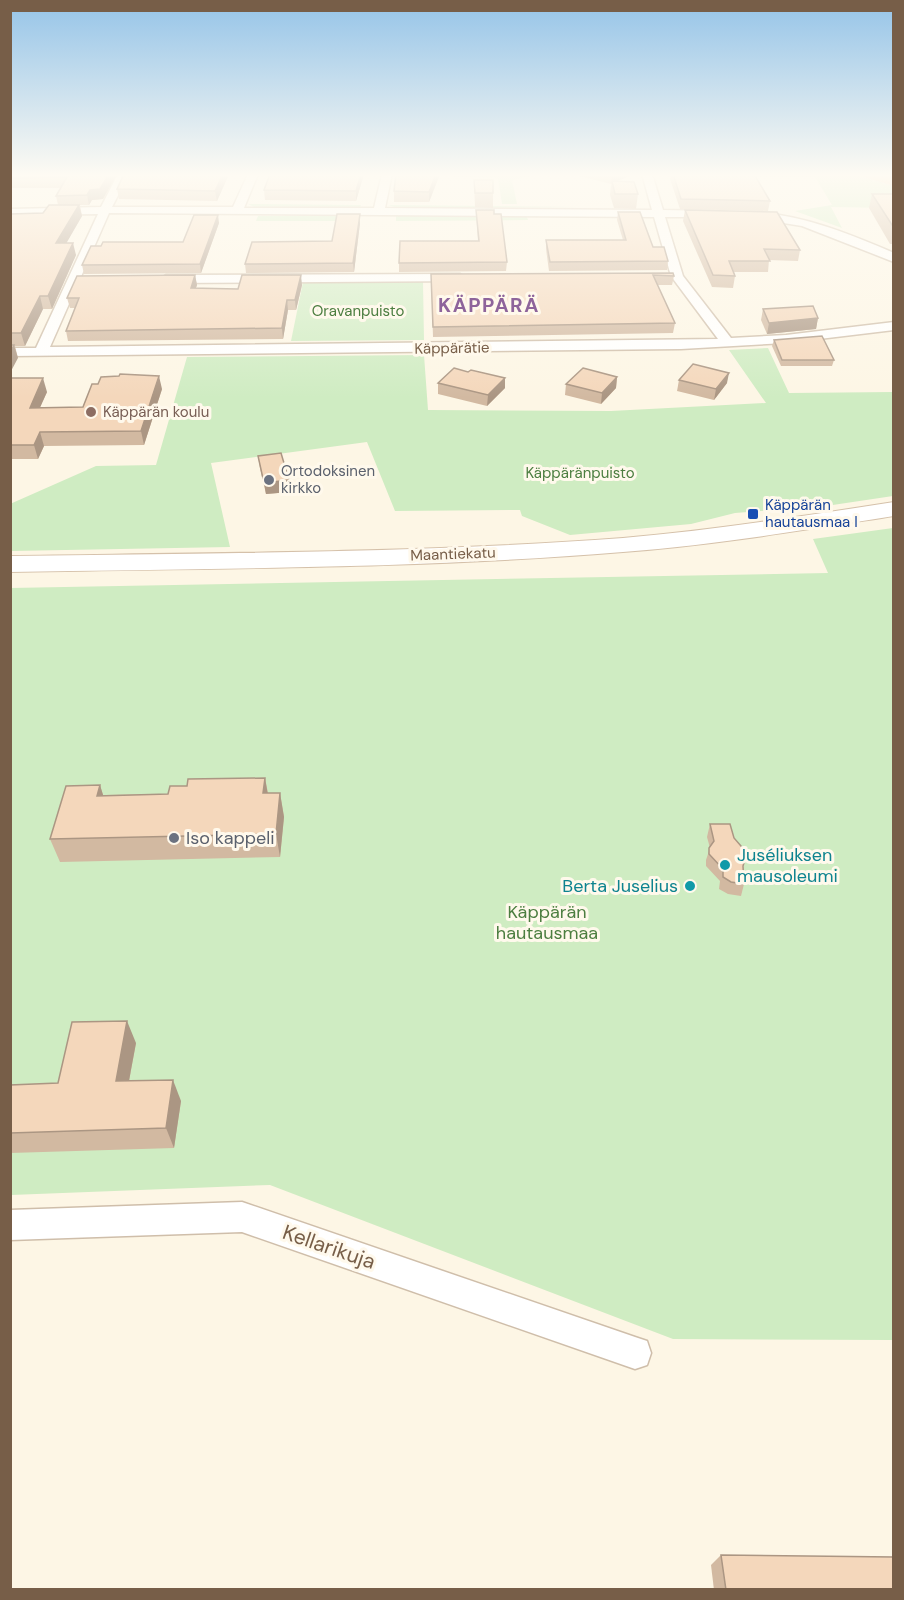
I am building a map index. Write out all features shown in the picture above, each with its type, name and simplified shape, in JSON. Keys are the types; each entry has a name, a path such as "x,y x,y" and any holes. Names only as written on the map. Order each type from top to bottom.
{"main road":[{"name":"Maantiekatu","path":"10,564 309,560 556,550 681,539 894,510"}],"street":[{"path":"41,352 78,280 90,249"},
{"path":"666,249 671,276 728,343"},
{"path":"871,249 894,258"},
{"path":"154,279 474,277"},
{"name":"Käppärätie","path":"10,352 571,347 728,343 894,326"},
{"name":"Kellarikuja","path":"10,1225 242,1217 635,1353"}],"green space":[{"name":"Oravanpuisto","path":"303,282 423,282 424,340 291,341"},
{"name":"Käppäränpuisto","path":"768,348 789,393 893,392 893,496 826,506 735,513 691,524 570,535 522,516 520,510 395,511 367,442 211,463 230,547 11,551 10,504 96,466 156,465 187,357 424,355 428,410 611,411 766,403 729,350"},
{"name":"Käppärän hautausmaa","path":"893,528 893,1340 673,1339 270,1185 11,1195 10,588 828,573 813,539"}],"building":[{"path":"10,249 70,249 48,296 40,296 21,333 10,333"},
{"path":"90,249 206,249 200,264 82,265"},
{"path":"250,249 355,249 353,263 245,264"},
{"path":"400,249 505,249 507,262 399,263"},
{"path":"548,249 664,249 668,261 550,262"},
{"path":"702,249 799,249 800,250 764,249 770,261 729,261 735,276 713,275"},
{"path":"673,273 674,276 653,275 675,323 433,327 431,274"},
{"path":"195,275 191,288 238,289 242,275 301,275 295,300 287,300 282,328 66,331 79,298 67,298 77,276"},
{"path":"813,306 818,318 769,323 763,309"},
{"path":"822,336 834,360 782,360 774,340"},
{"path":"693,364 729,373 716,389 679,380"},
{"path":"454,368 505,378 488,395 438,383"},
{"path":"583,368 617,377 602,393 566,384"},
{"path":"120,374 159,376 141,431 40,432 34,445 10,445 10,378 43,378 30,408 83,407 92,384 98,384 101,377 119,376"},
{"path":"281,453 289,480 264,483 258,456"},
{"path":"265,778 263,793 280,793 276,834 50,839 66,786 100,785 97,796 168,794 170,786 187,786 188,779"},
{"path":"710,824 730,824 734,838 747,853 743,866 744,884 731,882 723,877 723,869 709,854 709,848 714,841"},
{"path":"127,1021 116,1081 173,1080 166,1128 10,1133 10,1085 58,1083 72,1022"},
{"path":"721,1555 894,1557 894,1590 726,1590"}],"place":[{"name":"Käppärän koulu","path":"91,412"},
{"name":"Ortodoksinen kirkko","path":"269,480"},
{"name":"Käppärän hautausmaa I","path":"753,514"},
{"name":"Iso kappeli","path":"174,838"},
{"name":"Juséliuksen mausoleumi","path":"725,865"},
{"name":"Berta Juselius","path":"690,886"}],"district":[{"name":"KÄPPÄRÄ","path":"489,305"}]}
